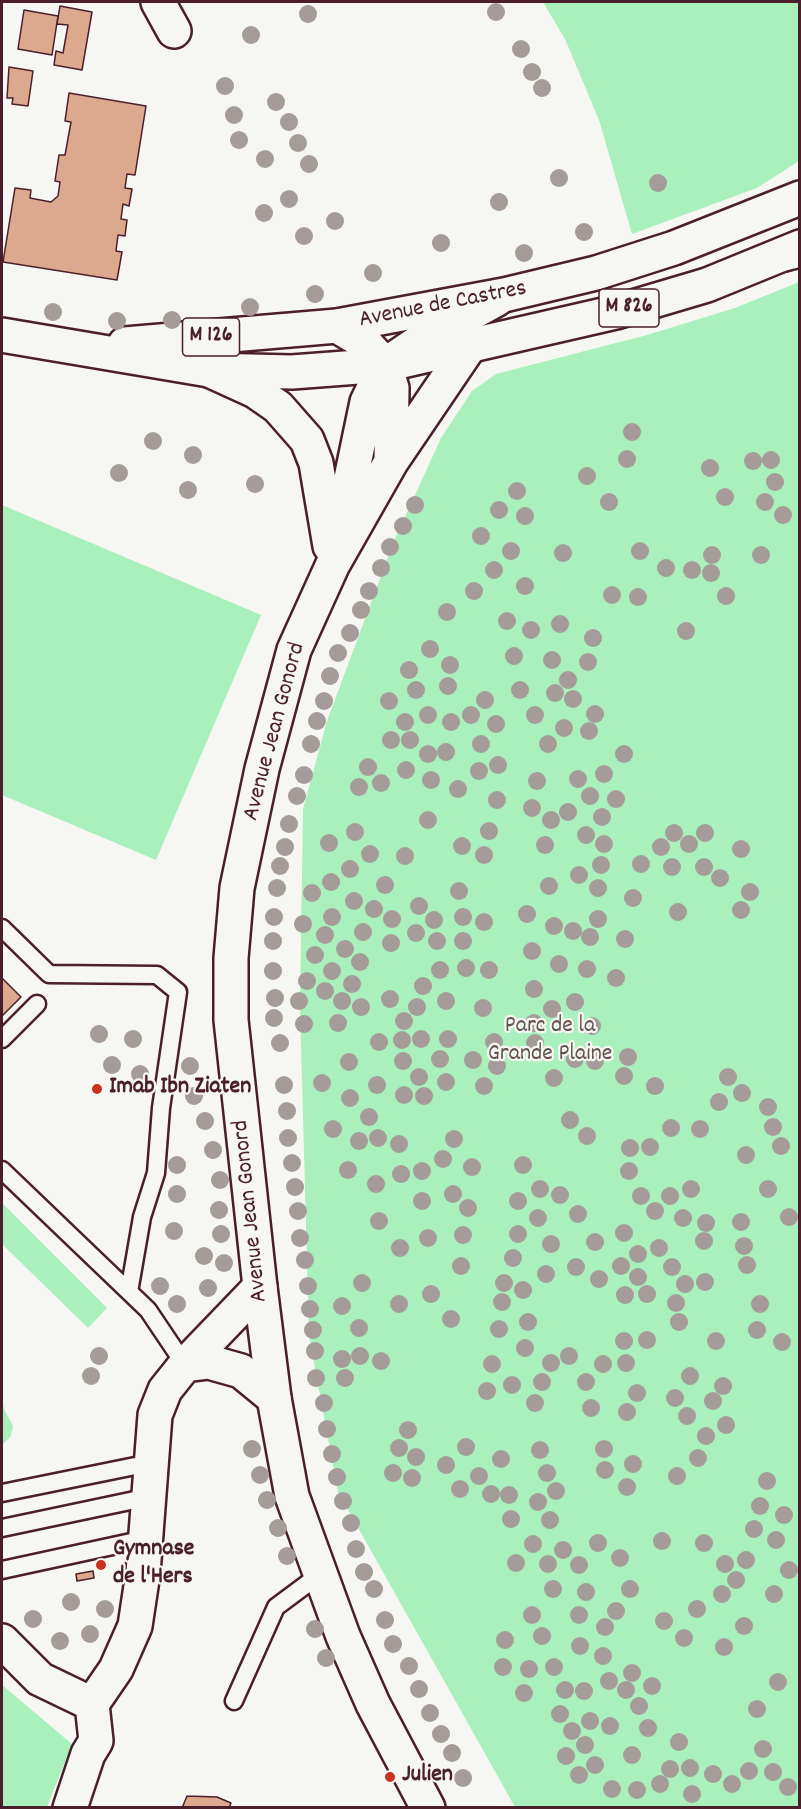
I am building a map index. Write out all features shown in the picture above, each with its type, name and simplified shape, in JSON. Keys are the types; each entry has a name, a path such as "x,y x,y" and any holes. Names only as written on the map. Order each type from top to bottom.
{"street":[{"path":"158,2 174,31"},
{"name":"Avenue de Castres","path":"85,348 337,326 504,295 596,273 674,248 794,200"},
{"name":"Avenue de Castres","path":"2,335 209,370 292,372 385,365 606,315 695,289 794,250"},
{"name":"Avenue Jean Gonord","path":"333,564 368,398 385,365 419,342 504,295"},
{"path":"337,326 364,342 385,365 392,388 392,462"},
{"name":"Avenue Jean Gonord","path":"428,1808 373,1704 319,1575 292,1496 274,1398 260,1287 231,1020 231,958 236,900 262,769 294,650 333,564 392,462 469,347"},
{"path":"209,370 255,391 278,407 307,440 316,464 333,564"},
{"path":"70,1808 88,1754 96,1741 92,1704 116,1669 135,1626 155,1415 165,1390 185,1365 260,1287"},
{"path":"185,1365 209,1362 241,1371 274,1398"},
{"path":"2,1641 40,1679 92,1704"}],"lane":[{"path":"2,928 49,974 157,975 178,992 161,1108 156,1173 142,1217 129,1292"},
{"path":"2,1040 37,1004"},
{"path":"2,1170 148,1310 185,1365"},
{"path":"2,1493 150,1463"},
{"path":"2,1528 149,1497"},
{"path":"2,1570 145,1539"},
{"path":"234,1701 276,1607 319,1575"}],"green space":[{"path":"543,2 799,2 799,161 757,188 632,234 599,120 565,39"},
{"name":"Parc de la Grande Plaine","path":"799,282 799,1807 515,1807 338,1492 309,1336 300,1006 303,809 327,721 394,541 441,438 472,391 496,374 647,335 735,308"},
{"path":"2,505 261,615 156,860 2,795"},
{"path":"2,1203 107,1308 88,1328 2,1244"},
{"path":"2,1396 4,1409 13,1426 11,1436 2,1445"},
{"path":"2,1685 72,1744 47,1807 2,1807"}],"building":[{"path":"60,6 92,12 82,70 54,65 56,51 63,53 68,25 57,24"},
{"path":"24,10 58,16 52,55 18,49"},
{"path":"9,67 33,71 28,106 12,104 13,98 7,98"},
{"path":"69,93 146,106 135,175 127,174 125,188 132,189 129,206 123,204 121,219 127,220 125,236 118,235 116,251 122,252 117,280 3,262 15,188 31,190 30,198 51,202 58,196 60,182 55,181 59,155 65,155 71,122 65,121"},
{"path":"2,978 21,997 2,1016"},
{"path":"93,1571 94,1578 77,1581 76,1574"},
{"path":"187,1796 217,1797 231,1803 229,1808 182,1808"}],"place":[{"name":"Imab Ibn Ziaten","path":"97,1089"},
{"name":"Gymnase de l'Hers","path":"101,1565"},
{"name":"Julien","path":"390,1777"}]}
